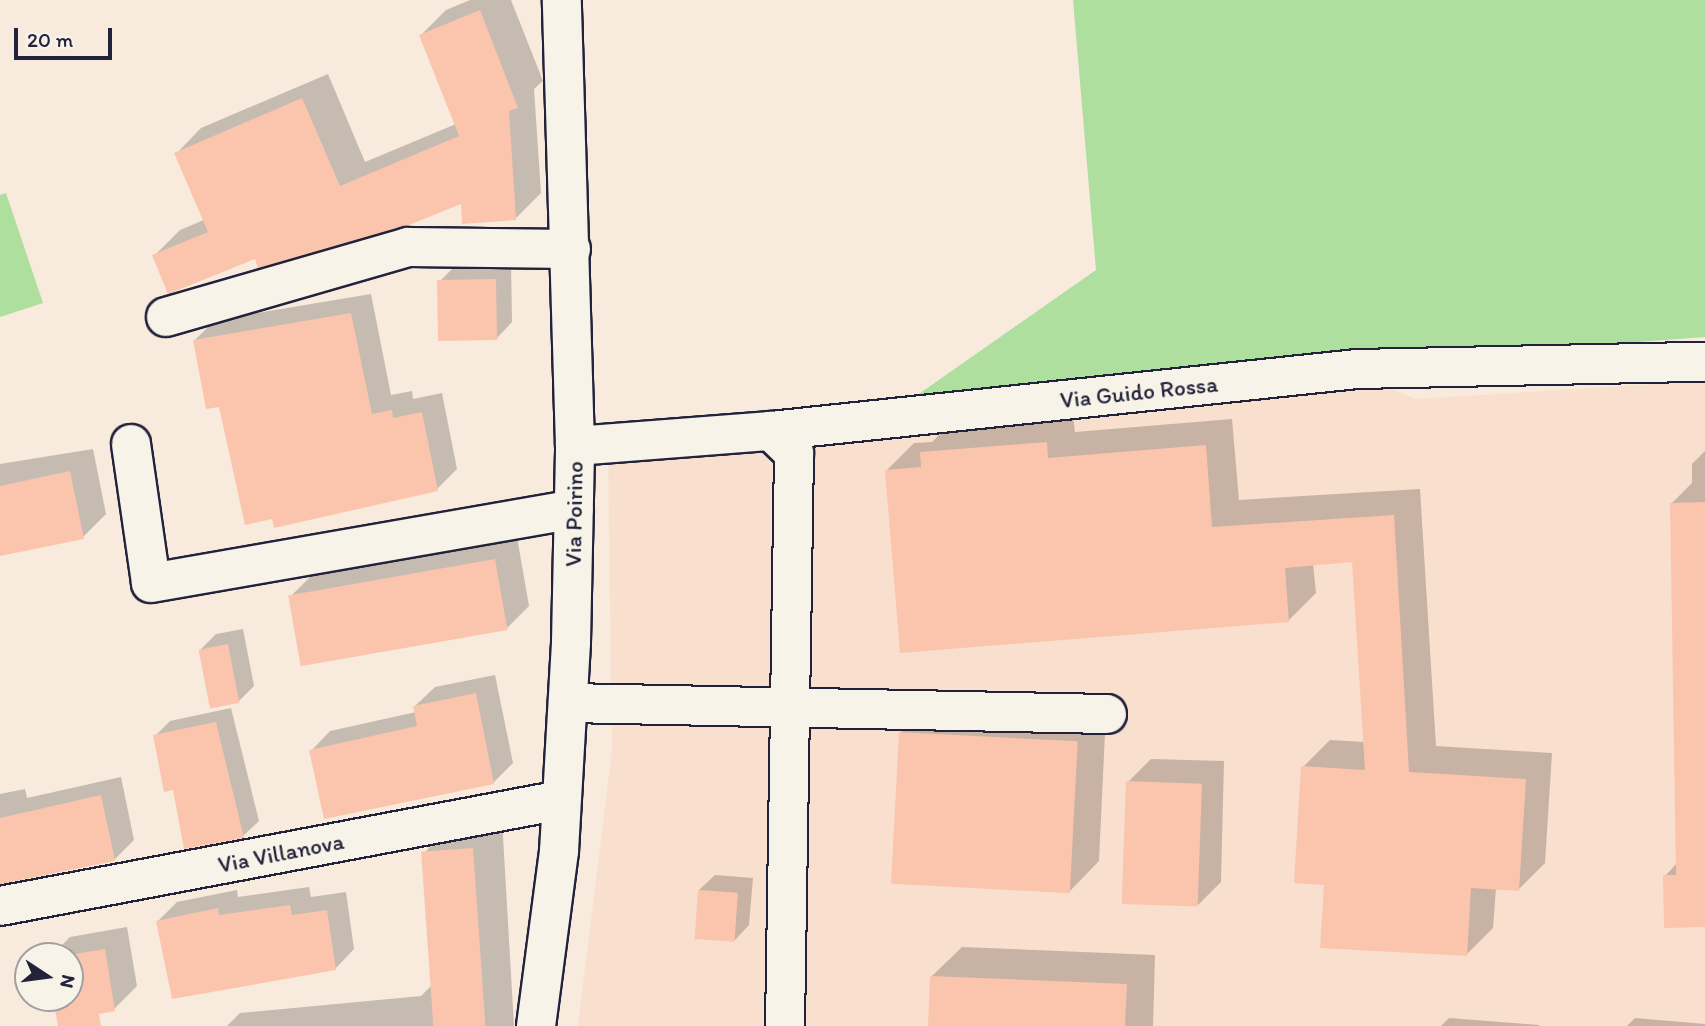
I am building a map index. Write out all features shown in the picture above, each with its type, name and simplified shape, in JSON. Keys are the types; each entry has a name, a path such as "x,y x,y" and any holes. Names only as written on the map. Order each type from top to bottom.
{"street":[{"name":"Via Poirino","path":"536,1026 561,800 568,703 574,509 571,249 562,0"},
{"path":"166,317 408,247 571,249"},
{"name":"Via Guido Rossa","path":"575,446 771,431 1357,369 1705,362"},
{"path":"771,431 794,453 787,707 785,1026"},
{"path":"131,443 151,583 574,509"},
{"path":"568,703 1107,714"},
{"name":"Via Villanova","path":"0,906 561,800"}],"shaded area":[{"path":"1705,381 1705,1026 578,1026 612,750 608,450 1386,387 1416,399"}],"green space":[{"path":"1073,0 1705,0 1705,337 916,396 1096,270"},
{"path":"6,193 43,303 0,317 0,195"}],"building":[{"path":"480,10 518,108 509,111 516,220 462,224 461,204 409,225 258,268 255,259 168,294 152,255 208,232 174,153 302,98 340,186 459,136 419,35"},
{"path":"496,279 497,340 438,341 437,280"},
{"path":"351,313 372,414 392,410 393,418 422,412 438,491 274,528 272,519 245,525 219,407 206,409 193,340"},
{"path":"1047,442 1048,458 1206,445 1212,527 1394,515 1409,772 1526,779 1519,891 1471,888 1467,956 1320,948 1324,885 1294,883 1301,766 1365,770 1352,562 1285,568 1289,622 900,653 885,470 921,467 920,452"},
{"path":"70,471 84,539 0,556 0,486"},
{"path":"1705,502 1705,927 1664,928 1663,875 1676,875 1670,503"},
{"path":"495,559 508,630 301,666 288,595"},
{"path":"228,644 239,703 210,709 199,650"},
{"path":"476,693 494,784 324,819 309,750 417,726 413,706"},
{"path":"216,722 244,838 184,849 173,790 164,792 153,735"},
{"path":"899,732 1078,741 1070,893 891,884"},
{"path":"1126,781 1202,784 1198,907 1122,904"},
{"path":"101,795 115,861 0,884 0,818"},
{"path":"473,848 485,1026 433,1026 421,852"},
{"path":"698,890 738,893 734,942 695,939"},
{"path":"290,905 292,915 327,910 336,970 172,999 156,921 218,908 219,915"},
{"path":"105,949 115,1011 99,1014 101,1026 58,1026 56,1012 84,1012 84,952"},
{"path":"930,976 1127,984 1125,1026 928,1026"}]}
